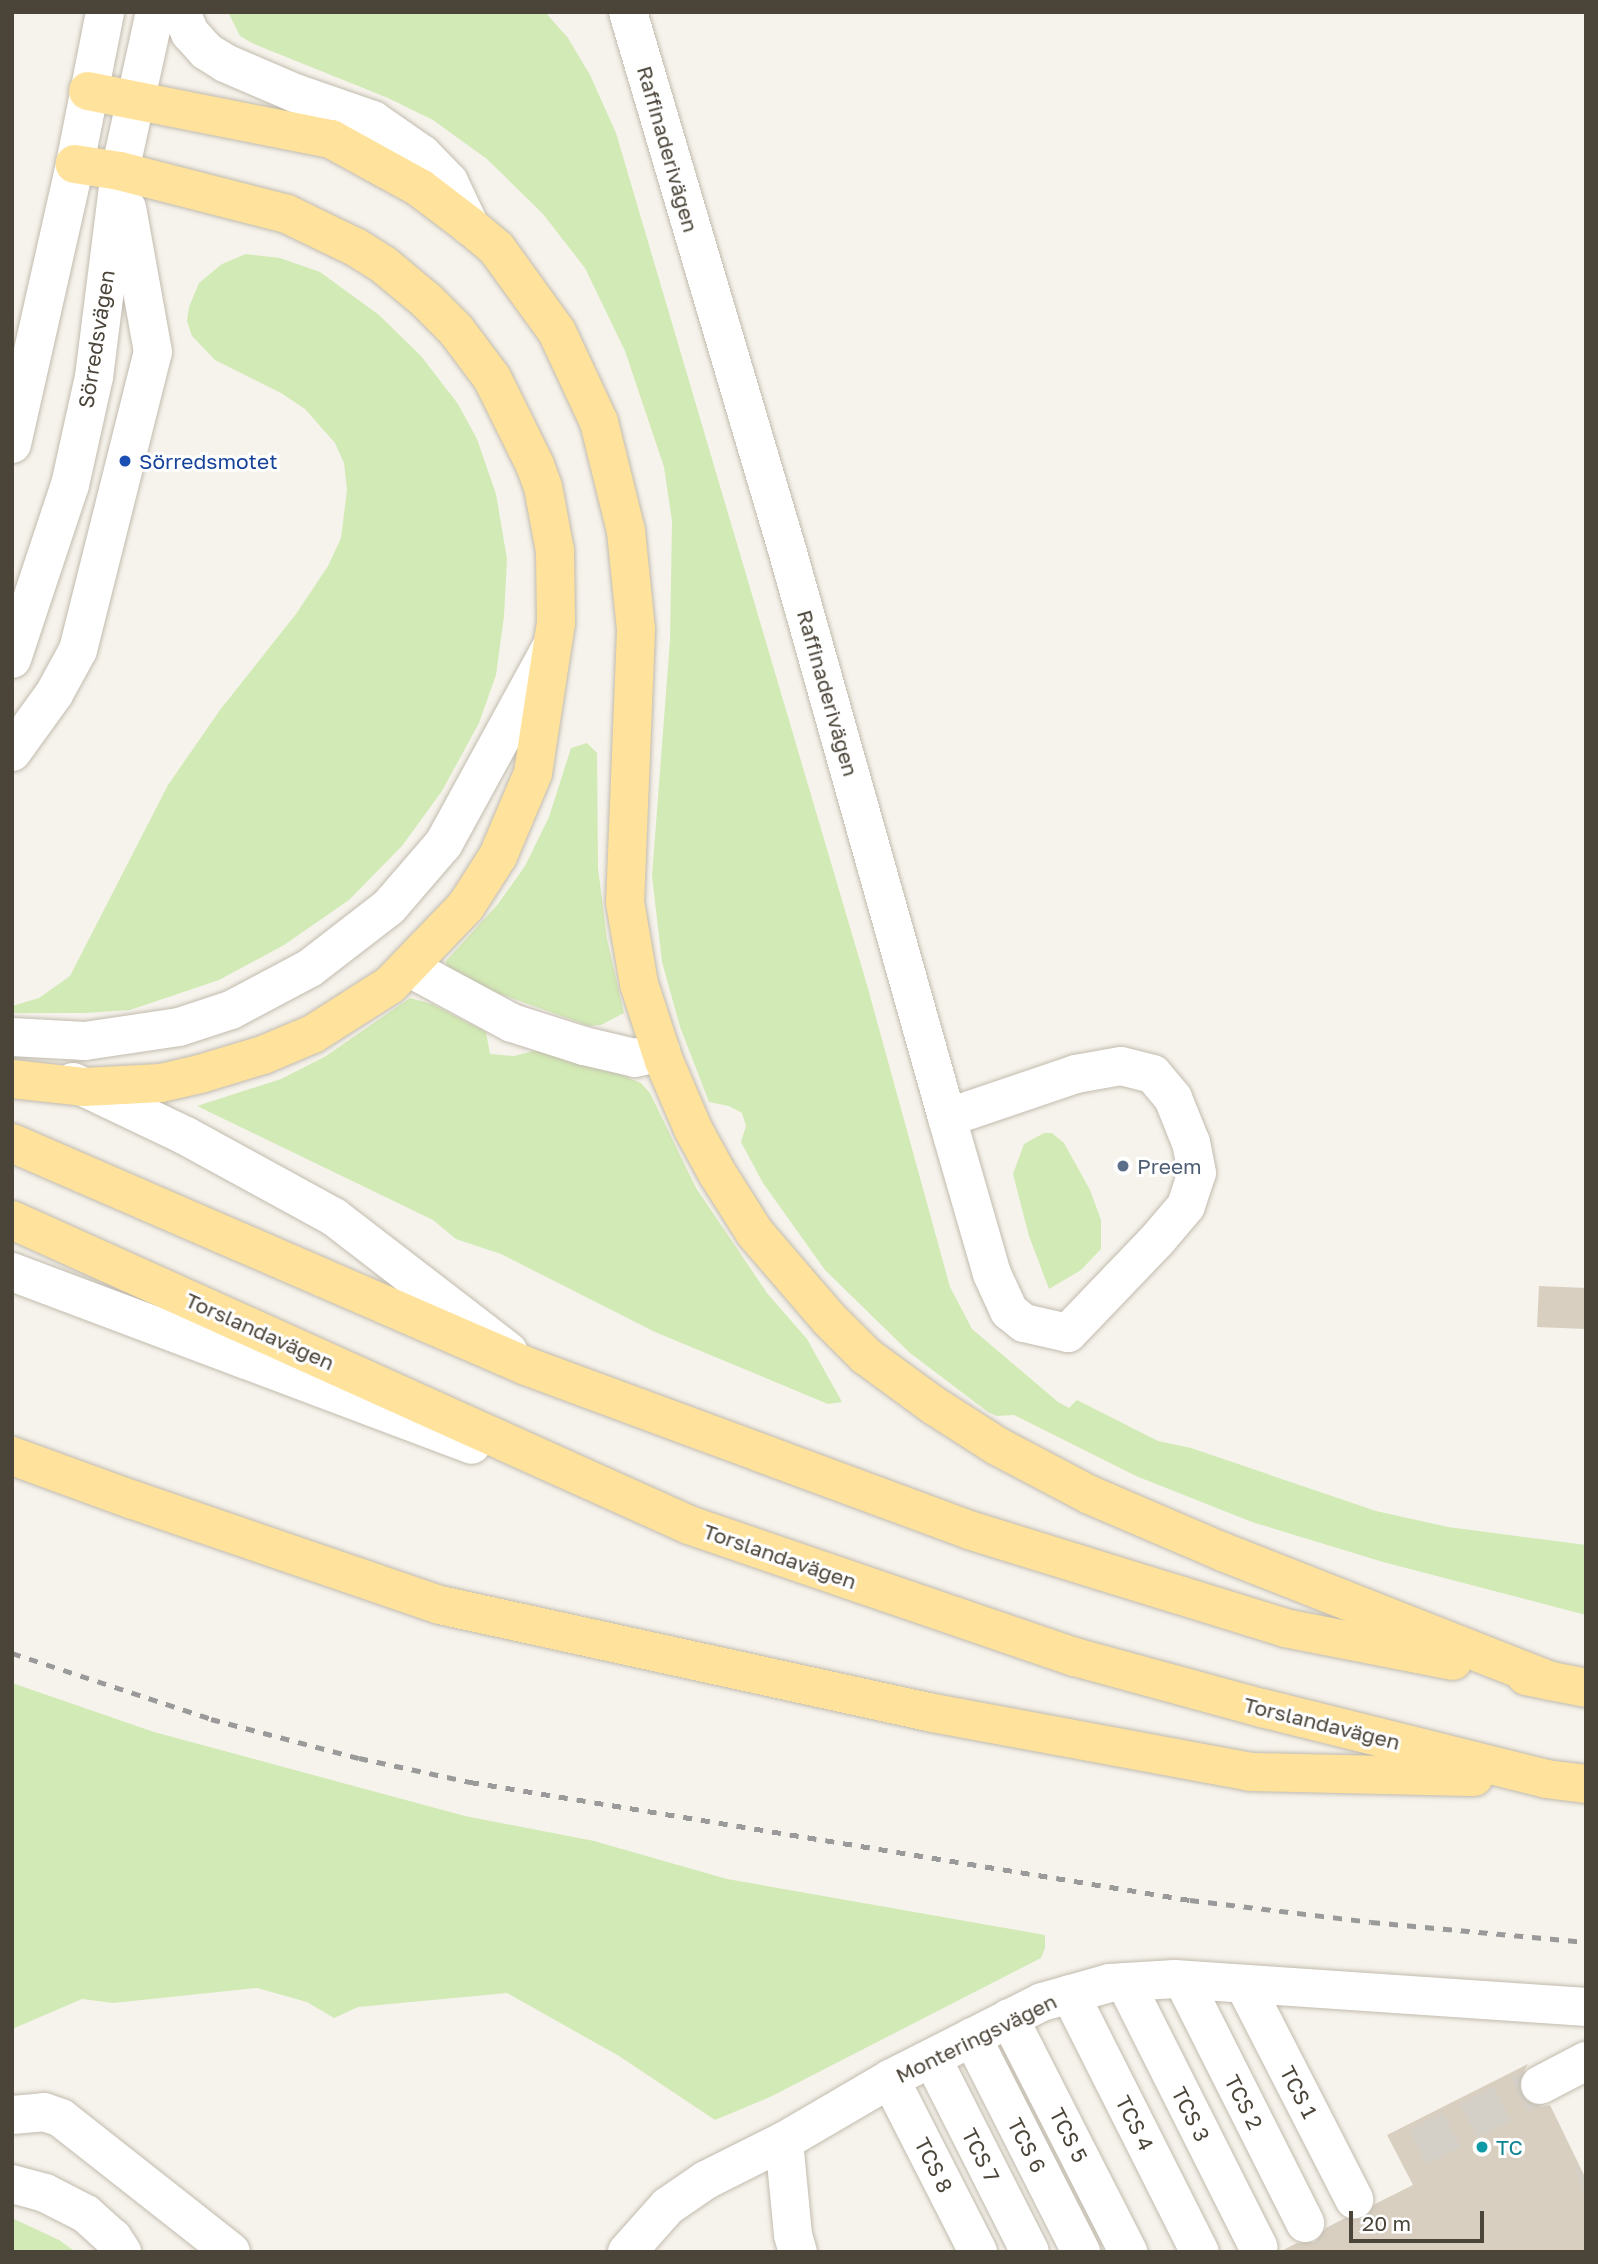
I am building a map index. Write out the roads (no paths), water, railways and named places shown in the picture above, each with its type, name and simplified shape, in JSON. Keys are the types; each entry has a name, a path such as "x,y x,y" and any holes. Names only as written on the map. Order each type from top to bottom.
{"main road":[{"path":"88,91 331,139 420,188 497,249 557,332 599,422 626,531 636,630 625,902 639,984 661,1052 693,1129 755,1233 866,1356 933,1405 998,1446 1090,1495 1223,1552 1568,1684"},
{"path":"12,1079 84,1087 161,1083 263,1055 313,1034 352,1012 390,985 466,906 498,856 533,774 556,623 556,566 542,487 502,393 456,330 384,265 287,214 120,171 75,164"},
{"path":"12,1143 526,1366 968,1530 1285,1628 1568,1684"},
{"name":"Torslandavägen","path":"12,1220 689,1525 1075,1657 1262,1708 1546,1779 1586,1784"},
{"path":"12,1456 440,1605 933,1713 1251,1772 1546,1779"}],"street":[{"path":"12,444 75,164 105,12"},
{"name":"Sörredsvägen","path":"12,659 70,485 93,377 120,171 138,102 155,12"},
{"path":"181,12 190,33 206,51 225,63 295,93 373,120 422,154 449,182 470,226"},
{"name":"Raffinaderivägen","path":"628,12 792,567 947,1118 992,1274 1009,1311 1024,1323 1068,1333 1186,1206 1198,1173 1191,1143 1173,1098 1153,1074 1121,1066 1076,1074 947,1118"},
{"path":"12,752 54,694 78,650 153,352 120,171"},
{"path":"12,1037 85,1041 179,1027 231,1010 310,968 354,937 389,907 444,843 553,644"},
{"path":"408,967 512,1023 584,1046 635,1058 661,1052"},
{"path":"12,1049 186,1136 334,1217 526,1366"},
{"path":"12,1272 689,1525"},
{"name":"Monteringsvägen","path":"627,2252 668,2206 706,2180 784,2141 890,2079 1009,2018 1042,2002 1070,1994 1125,1982 1183,1980 1586,2007"},
{"name":"TCS 2","path":"1183,1980 1305,2223"},
{"name":"TCS 3","path":"1125,1982 1258,2247"},
{"name":"TCS 1","path":"1244,1984 1354,2199"},
{"name":"TCS 4","path":"1070,1994 1200,2252"},
{"name":"TCS 5","path":"1009,2018 1128,2252"},
{"name":"TCS 6","path":"972,2037 1081,2252"},
{"name":"TCS 7","path":"932,2058 1030,2252"},
{"path":"1540,2084 1586,2061"},
{"name":"TCS 8","path":"890,2079 978,2252"},
{"path":"12,2115 44,2112 61,2118 231,2252"},
{"path":"784,2141 793,2235 798,2252"},
{"path":"12,2184 45,2193 86,2214 113,2238 122,2252"}],"tunnel":[{"path":"1418,2147 1540,2085"},
{"path":"1581,2186 1586,2184"}],"railway":[{"path":"12,1653 211,1719 359,1758 470,1782 1190,1900 1371,1922 1586,1942"}],"place":[{"name":"Sörredsmotet","path":"125,461"},
{"name":"Preem","path":"1123,1166"},
{"name":"TC","path":"1482,2147"}]}
